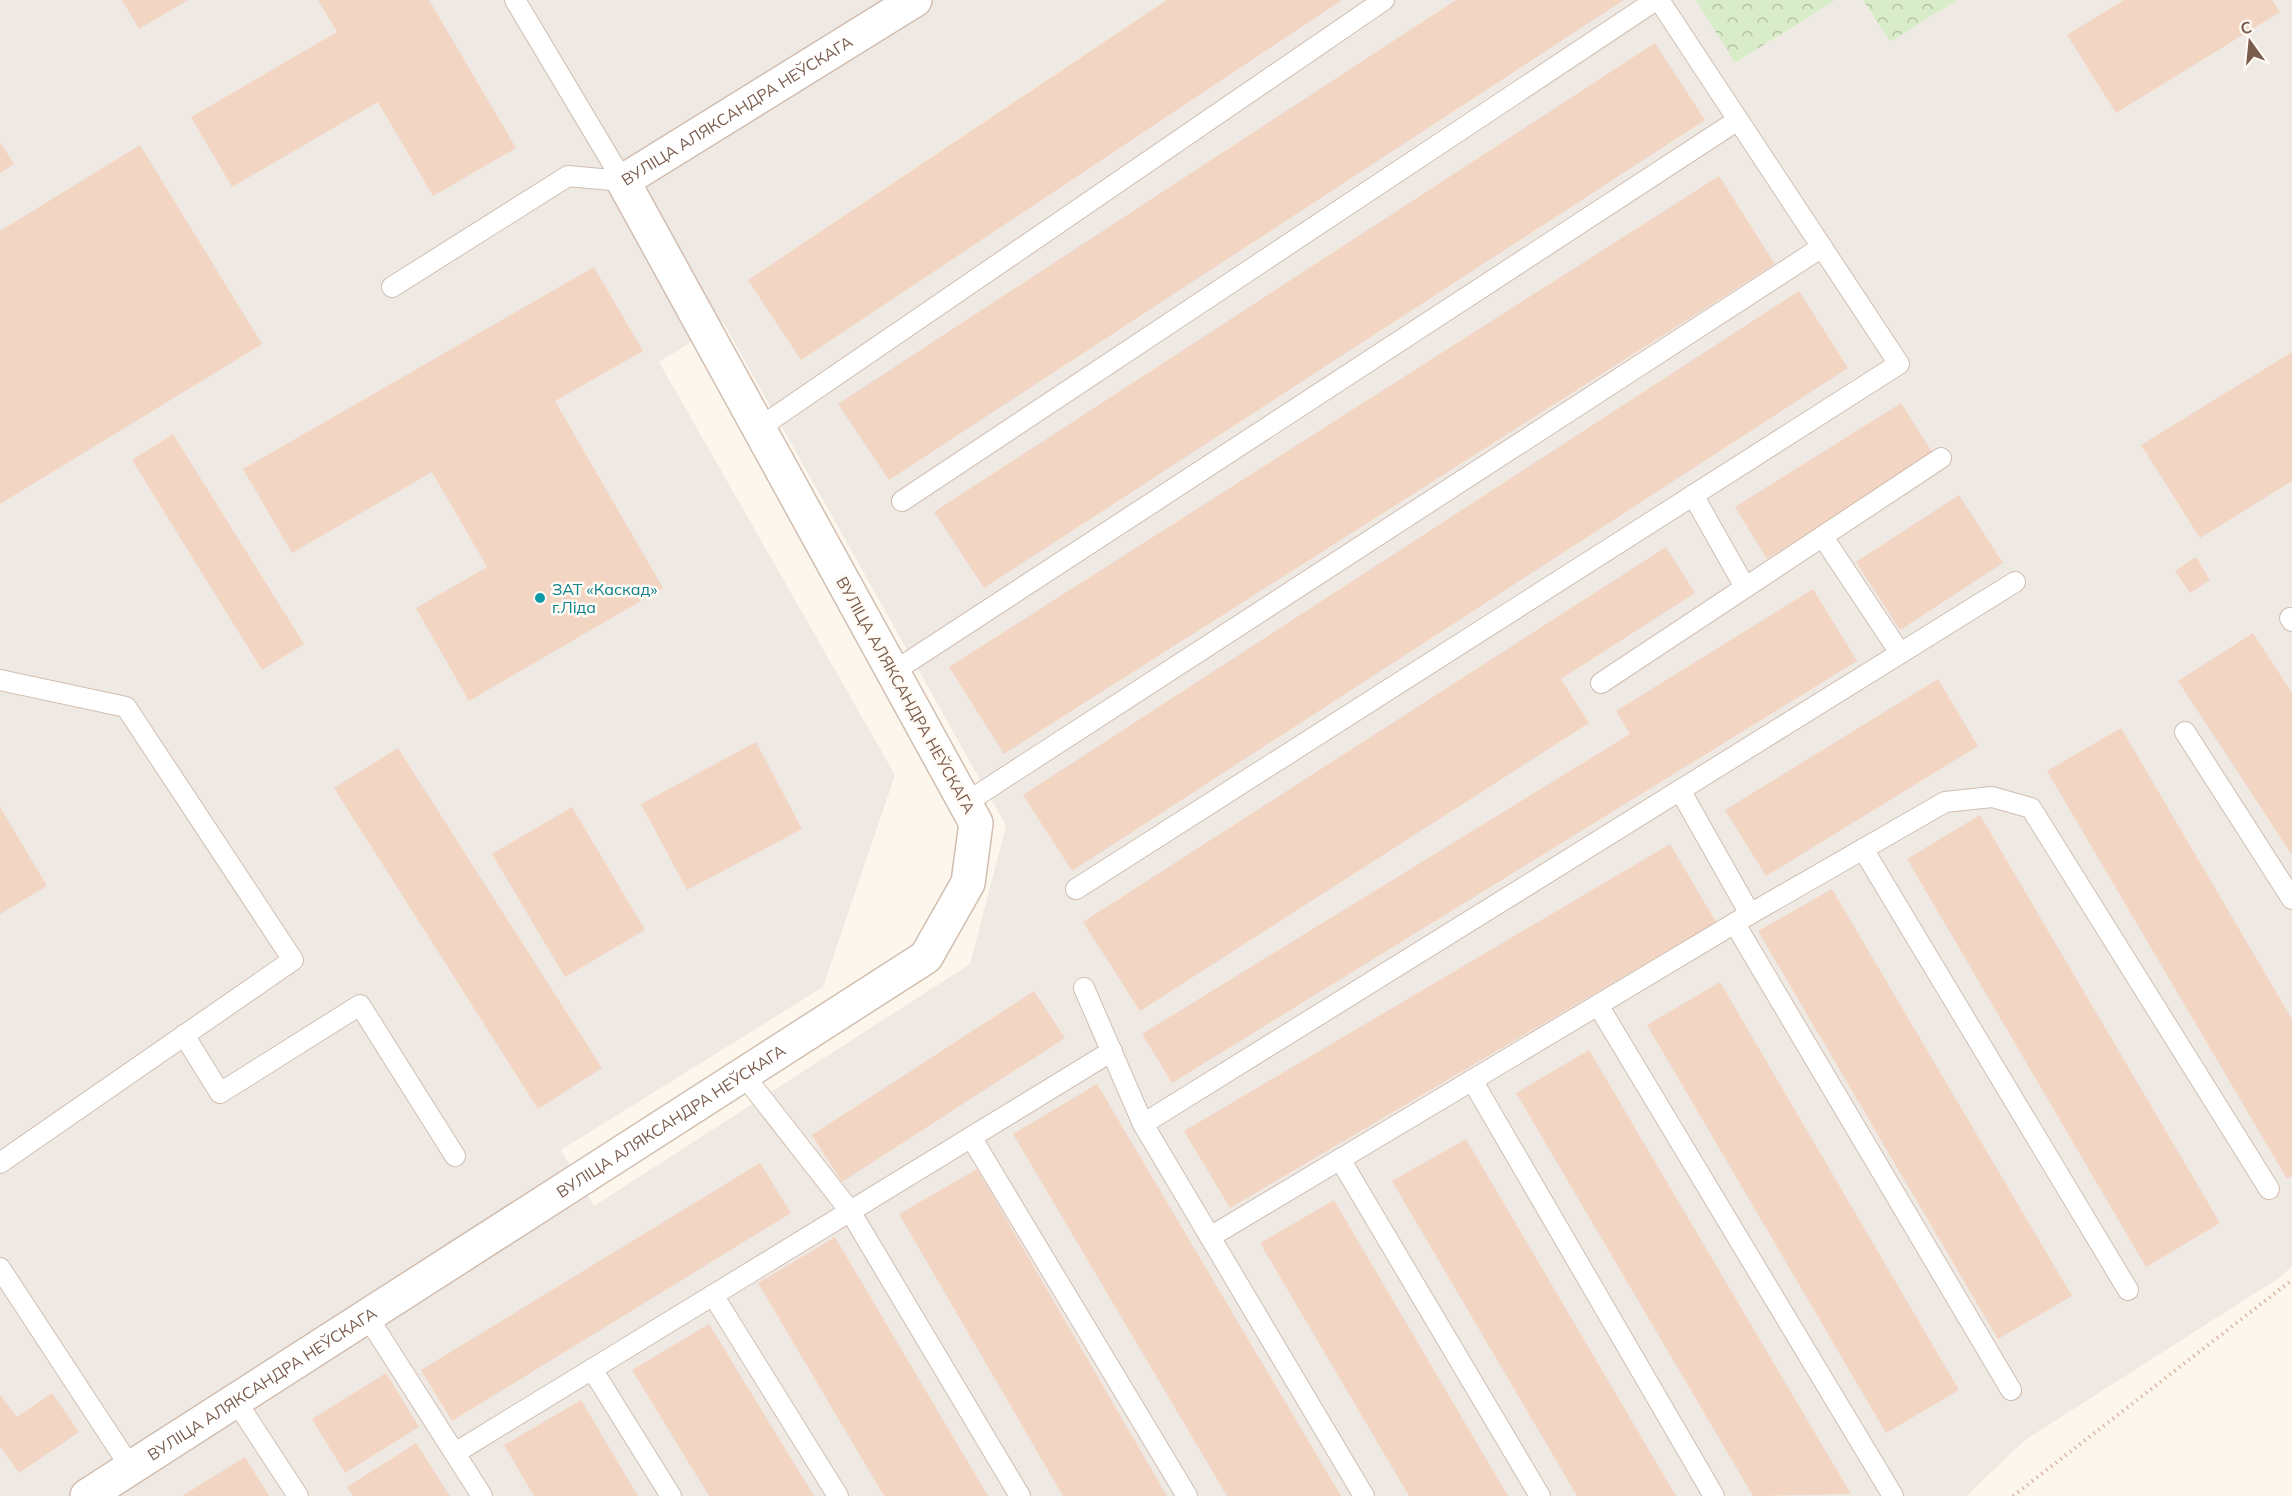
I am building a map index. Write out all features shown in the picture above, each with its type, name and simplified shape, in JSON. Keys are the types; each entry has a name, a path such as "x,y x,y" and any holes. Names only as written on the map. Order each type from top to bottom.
{"street":[{"name":"ВУЛІЦА АЛЯКСАНДРА НЕЎСКАГА","path":"99,1493 130,1468 926,957 968,883 976,823 623,182 915,0"}],"lane":[{"path":"514,0 623,182"},
{"path":"759,428 1384,0"},
{"path":"902,501 1658,0 1899,364 1076,889"},
{"path":"893,672 1738,120"},
{"path":"392,287 568,176 623,182"},
{"path":"964,804 1822,247"},
{"path":"1601,683 1941,458"},
{"path":"1693,495 1745,587"},
{"path":"1823,537 1900,653"},
{"path":"1143,1124 2014,582"},
{"path":"0,680 126,707 293,960 0,1163"},
{"path":"2185,732 2292,899"},
{"path":"1680,790 1742,919 2011,1390"},
{"path":"1210,1237 1742,919 1945,802 1992,797 2031,808 2269,1188"},
{"path":"1863,849 2128,1290"},
{"path":"1084,988 1143,1124 1364,1496"},
{"path":"184,1035 220,1093 360,1005 455,1156"},
{"path":"1598,1005 1893,1496"},
{"path":"454,1453 1112,1052"},
{"path":"743,1074 850,1211 1020,1496"},
{"path":"1472,1080 1714,1496"},
{"path":"971,1137 1187,1496"},
{"path":"1340,1159 1540,1496"},
{"path":"0,1268 130,1468"},
{"path":"713,1295 838,1496"},
{"path":"367,1316 482,1496"},
{"path":"592,1369 671,1496"},
{"path":"236,1401 298,1496"}],"path":[{"path":"2013,1496 2292,1280"}],"shaded area":[{"path":"0,0 1696,0 1736,63 1836,0 1863,0 1890,42 1957,0 2292,0 2292,1266 2282,1276 2025,1440 1966,1496 0,1496","holes":["723,322 1006,826 970,964 594,1206 561,1150 823,987 895,775 659,362"]}],"green space":[{"path":"1696,0 1836,0 1735,63"},
{"path":"1863,0 1957,0 1890,42"}],"building":[{"path":"122,0 188,0 139,29"},
{"path":"318,0 429,0 516,148 433,196 378,102 232,187 191,117 337,32"},
{"path":"1167,0 1342,0 801,360 748,280"},
{"path":"1456,0 1624,0 889,480 838,404"},
{"path":"2124,0 2272,0 2280,12 2116,113 2067,35"},
{"path":"1655,43 1705,120 984,588 934,512"},
{"path":"0,142 14,164 0,173"},
{"path":"140,145 262,344 0,504 0,231"},
{"path":"1719,176 1775,264 1004,754 949,667"},
{"path":"594,267 643,351 555,401 663,588 469,701 416,608 487,567 432,472 292,553 243,469"},
{"path":"1799,291 1848,368 1072,871 1023,795"},
{"path":"2292,352 2292,481 2200,538 2141,445"},
{"path":"1901,403 1934,455 1767,559 1735,507"},
{"path":"173,434 304,644 262,670 132,460"},
{"path":"1959,495 2003,563 1900,630 1856,562"},
{"path":"1666,547 1695,593 1561,679 1589,723 1140,1011 1083,922"},
{"path":"2196,557 2210,580 2190,593 2175,571"},
{"path":"1813,589 1857,661 1172,1083 1142,1034 1630,734 1616,711"},
{"path":"2253,633 2292,693 2292,855 2178,681"},
{"path":"1938,679 1978,746 1766,876 1725,810"},
{"path":"2121,728 2292,1019 2292,1176 2287,1179 2047,771"},
{"path":"756,742 802,829 687,890 641,804"},
{"path":"398,748 602,1068 538,1109 334,788"},
{"path":"0,807 47,886 0,914"},
{"path":"572,807 645,930 565,977 492,854"},
{"path":"1980,815 2220,1223 2146,1267 1907,859"},
{"path":"1670,844 1716,922 1230,1208 1184,1131"},
{"path":"1832,889 2072,1296 1998,1339 1758,931"},
{"path":"1720,982 1959,1390 1886,1433 1647,1025"},
{"path":"1034,991 1065,1038 842,1182 812,1135"},
{"path":"1589,1050 1851,1494 1753,1496 1516,1093"},
{"path":"1097,1084 1341,1496 1227,1496 1013,1134"},
{"path":"1466,1139 1676,1496 1577,1496 1392,1181"},
{"path":"760,1163 791,1213 452,1421 421,1370"},
{"path":"977,1169 1167,1496 1063,1496 899,1214"},
{"path":"1334,1200 1508,1496 1409,1496 1260,1243"},
{"path":"835,1237 988,1496 884,1496 758,1283"},
{"path":"709,1324 814,1496 709,1496 632,1370"},
{"path":"386,1373 419,1427 345,1473 312,1419"},
{"path":"52,1393 79,1432 19,1473 0,1446 0,1395 17,1417"},
{"path":"581,1400 638,1496 534,1496 504,1445"},
{"path":"416,1443 450,1496 353,1496 347,1487"},
{"path":"245,1457 269,1496 182,1496"}],"place":[{"name":"ЗАТ «Каскад» г.Ліда","path":"540,598"}]}
